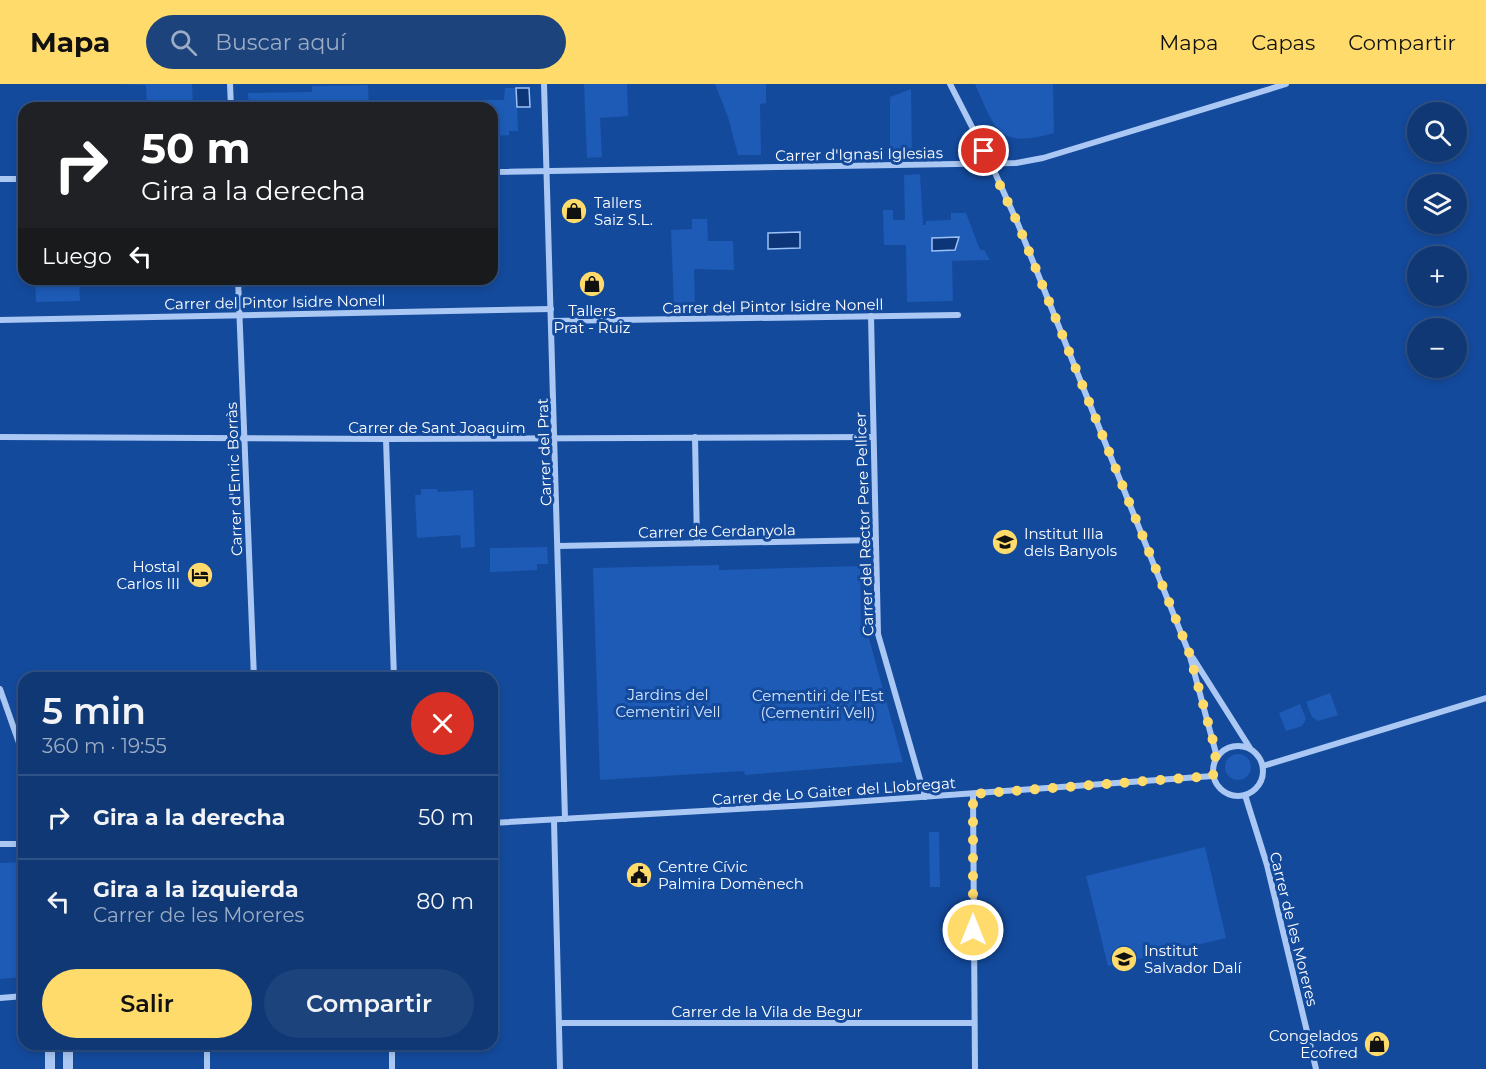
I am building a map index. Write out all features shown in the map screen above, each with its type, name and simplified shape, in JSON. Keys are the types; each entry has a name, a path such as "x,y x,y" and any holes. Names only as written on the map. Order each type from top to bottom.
{"street":[{"path":"230,84 231,102"},
{"name":"Carrer del Prat","path":"544,84 565,819"},
{"path":"950,84 991,164 1022,235 1189,652 1216,757 1213,776 1223,791 1230,795 1245,795 1258,787 1264,773 1261,758 1250,748 1189,652"},
{"name":"Carrer d'Ignasi Iglesias","path":"498,172 991,164 1043,158 1286,84"},
{"path":"0,179 18,179"},
{"name":"Carrer d'Enric Borràs","path":"237,285 254,672"},
{"name":"Carrer del Pintor Isidre Nonell","path":"0,320 551,309"},
{"name":"Carrer del Pintor Isidre Nonell","path":"552,321 958,315"},
{"name":"Carrer del Rector Pere Pellicer","path":"871,316 878,634 925,797"},
{"name":"Carrer de Sant Joaquim","path":"0,437 386,439 873,437"},
{"path":"695,437 697,543"},
{"path":"386,439 394,672"},
{"name":"Carrer de Cerdanyola","path":"558,546 875,540"},
{"path":"0,689 18,740"},
{"path":"1263,766 1486,698"},
{"path":"1216,757 1228,747 1243,745 1250,748"},
{"name":"Carrer de Lo Gaiter del Llobregat","path":"498,823 973,794 1213,776"},
{"path":"973,794 975,1069"},
{"name":"Carrer de les Moreres","path":"1245,795 1267,865 1316,1069"},
{"path":"554,820 560,1069"},
{"path":"0,844 18,844"},
{"path":"0,999 18,997"},
{"name":"Carrer de la Vila de Begur","path":"559,1023 974,1023"},
{"path":"50,1050 50,1069"},
{"path":"68,1050 68,1069"},
{"path":"207,1050 207,1069"},
{"path":"392,1050 392,1069"}],"green space":[{"path":"117,84 192,84 193,102 147,102 146,85"},
{"path":"584,84 627,84 628,116 600,118 602,157 587,158"},
{"path":"715,84 766,84 766,103 760,104 761,155 738,155 728,117"},
{"path":"975,84 1053,84 1054,133 1021,139 1001,132 988,114"},
{"path":"368,85 369,102 249,102 248,93 312,92 312,86"},
{"path":"505,88 516,88 518,131 509,131 509,135 498,136 498,102 476,102 476,100 504,100"},
{"path":"911,89 912,152 890,153 890,97"},
{"path":"920,174 923,225 926,225 926,221 951,220 951,213 966,213 980,250 984,250 990,260 952,261 953,301 907,302 906,245 884,245 883,210 893,210 893,220 905,220 904,175"},
{"path":"692,219 707,219 708,241 733,241 734,270 694,269 695,306 674,306 671,230 692,229"},
{"path":"35,285 79,285 80,301 36,302"},
{"path":"421,489 437,489 438,492 473,490 475,547 461,548 460,535 417,538 415,495 421,495"},
{"path":"547,547 548,564 537,564 537,570 490,572 490,548"},
{"name":"Jardins del Cementiri Vell","path":"719,565 719,570 860,566 861,635 868,635 903,762 745,775 744,771 600,780 593,568"},
{"path":"1330,693 1338,715 1318,721 1312,717 1306,702"},
{"path":"1300,704 1306,719 1302,726 1286,731 1279,713"},
{"path":"1238,754 1247,758 1251,767 1247,776 1238,780 1229,776 1225,767 1229,758"},
{"path":"929,832 939,832 940,887 930,887"},
{"path":"1205,847 1226,938 1108,966 1086,876"},
{"path":"18,862 18,978 0,979 0,863"}],"shaded area":[{"path":"516,88 529,88 530,107 517,107"},
{"path":"800,232 800,248 768,249 768,233"},
{"path":"959,237 955,250 932,251 932,238"}],"place":[{"name":"Tallers Saiz S.L.","path":"574,211"},
{"name":"Tallers Prat - Ruiz","path":"592,284"},
{"name":"Institut Illa dels Banyols","path":"1005,542"},
{"name":"Hostal Carlos III","path":"200,575"},
{"name":"Centre Cívic Palmira Domènech","path":"639,875"},
{"name":"Institut Salvador Dalí","path":"1124,959"},
{"name":"Congelados Ecofred","path":"1377,1044"}],"route":[{"path":"973,930 973,794 1074,784 1213,776 1216,757 1189,652 1018,224 984,151"}],"park label":[{"name":"Cementiri de l'Est (Cementiri Vell)","path":"818,704"}]}
